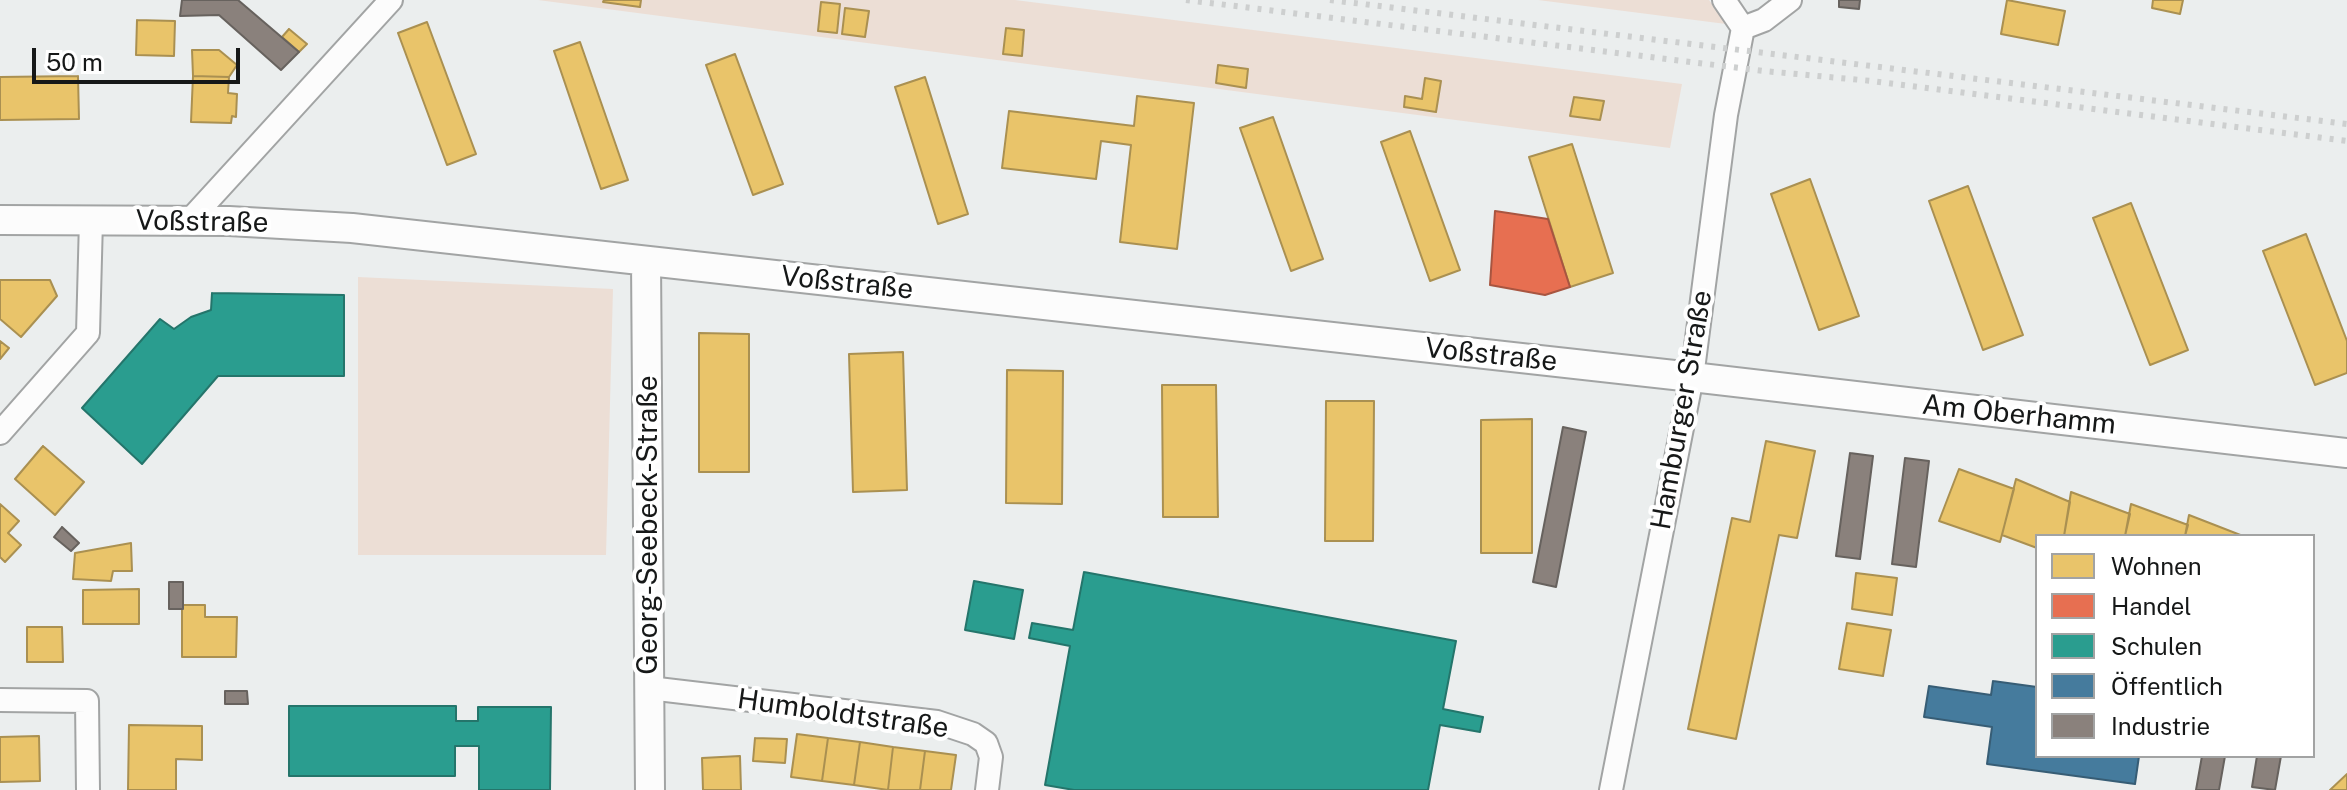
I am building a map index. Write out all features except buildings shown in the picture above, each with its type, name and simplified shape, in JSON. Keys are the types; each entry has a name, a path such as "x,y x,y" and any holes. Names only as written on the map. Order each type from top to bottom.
{"street":[{"path":"190,220 391,0"},
{"path":"1727,4 1743,28 1764,20 1790,0"},
{"name":"Hamburger Straße","path":"1611,790 1692,377 1726,115 1743,28"},
{"name":"Voßstraße","path":"0,220 190,220 352,228 1692,377"},
{"path":"0,433 88,333 91,220"},
{"name":"Georg-Seebeck-Straße","path":"646,261 650,790"},
{"name":"Am Oberhamm","path":"1692,377 2347,453"},
{"name":"Humboldtstraße","path":"649,688 937,722 973,734 986,743 991,757 987,790"},
{"path":"0,700 87,701 88,790"}],"shaded area":[{"path":"538,0 1015,0 1682,84 1670,148"},
{"path":"1538,0 1709,0 1726,24"},
{"path":"358,277 613,289 606,555 358,555"}],"railway":[{"path":"1186,0 2347,141"},
{"path":"1330,0 2347,124"}]}
